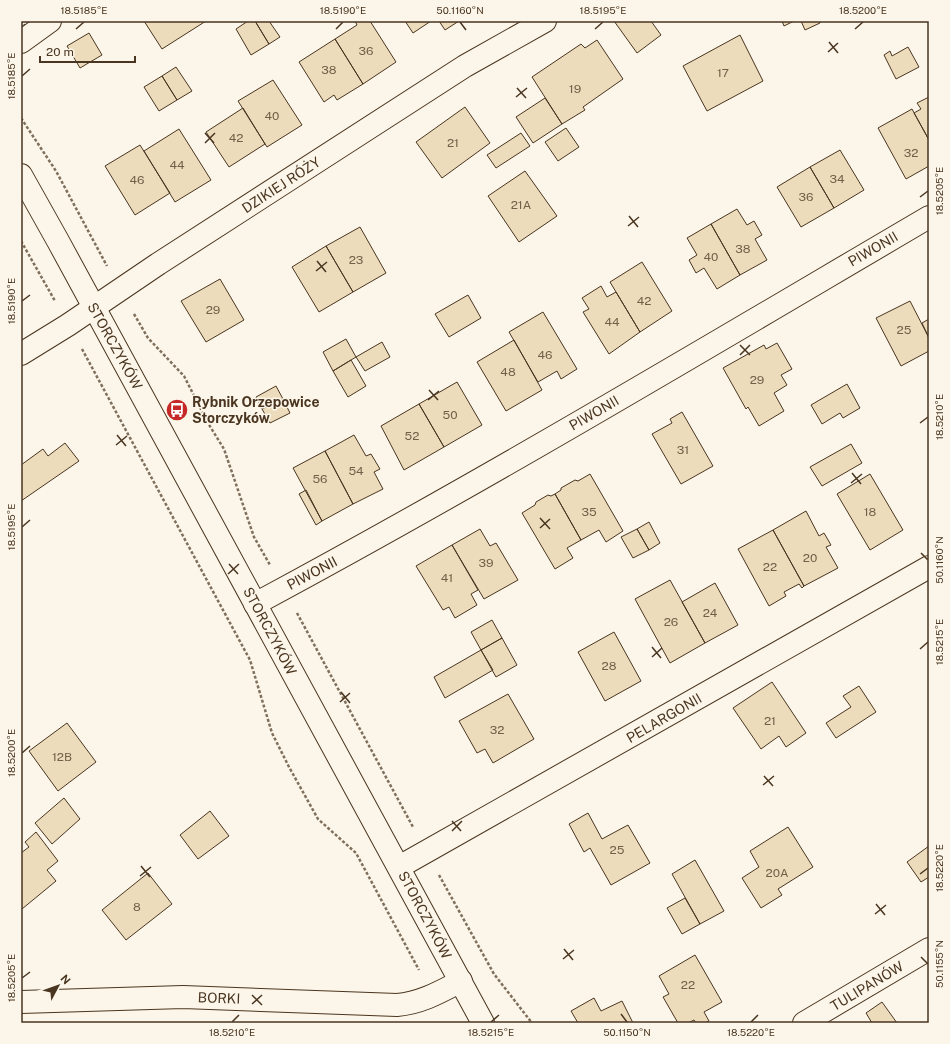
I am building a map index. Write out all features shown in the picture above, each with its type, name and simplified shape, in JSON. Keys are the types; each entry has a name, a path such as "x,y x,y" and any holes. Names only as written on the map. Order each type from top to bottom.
{"street":[{"path":"21,42 50,21"},
{"name":"DZIKIEJ RÓŻY","path":"21,354 68,325 164,260 464,66 544,21"},
{"name":"STORCZYKÓW","path":"21,175 484,1023"},
{"name":"PIWONII","path":"255,604 329,565 475,483 929,217"},
{"name":"PELARGONII","path":"399,867 929,567"},
{"name":"TULIPANÓW","path":"804,1023 929,948"},
{"name":"BORKI","path":"21,1002 183,997 397,1005 405,1014 461,981"}],"path":[{"path":"21,241 250,660 272,733 289,766 318,819 356,853 432,997"}],"building":[{"path":"144,21 206,21 162,49"},
{"path":"248,21 255,21 269,44 251,55 236,29"},
{"path":"255,21 269,21 280,37 269,44"},
{"path":"355,21 370,21 396,62 363,84 335,39 357,25"},
{"path":"405,21 431,21 413,33"},
{"path":"439,21 459,21 445,30"},
{"path":"614,21 651,21 661,35 637,53"},
{"path":"782,21 794,21 784,26"},
{"path":"801,21 820,21 820,23 805,30"},
{"path":"89,33 102,55 80,68 67,46"},
{"path":"740,35 763,81 707,111 683,66"},
{"path":"335,39 363,84 337,100 334,95 324,102 299,62"},
{"path":"597,40 623,79 583,107 585,110 562,124 532,77 581,44 585,48"},
{"path":"908,47 919,67 896,79 884,55 890,51 892,56"},
{"path":"176,67 192,91 177,100 162,76"},
{"path":"162,76 177,100 159,111 144,87"},
{"path":"273,80 302,125 267,147 238,101"},
{"path":"929,97 929,140 914,113 921,109 917,103"},
{"path":"545,98 562,124 533,143 516,117"},
{"path":"465,107 490,143 442,178 416,142"},
{"path":"243,108 265,144 229,167 206,132"},
{"path":"912,109 929,140 929,166 906,179 878,128"},
{"path":"566,128 579,147 558,161 545,142"},
{"path":"179,129 211,180 175,202 144,151"},
{"path":"521,133 530,146 496,168 487,155"},
{"path":"140,145 170,193 135,215 105,166"},
{"path":"840,150 864,190 834,208 810,167"},
{"path":"810,167 834,208 801,227 777,187"},
{"path":"525,171 557,216 519,242 488,196"},
{"path":"737,209 747,225 754,221 762,235 755,239 767,260 740,275 711,224"},
{"path":"711,224 740,275 717,289 704,268 696,273 689,260 697,255 687,238"},
{"path":"360,227 386,273 353,292 326,246"},
{"path":"326,246 353,292 319,312 292,267"},
{"path":"642,262 672,311 640,332 610,282"},
{"path":"220,279 244,320 206,342 181,301"},
{"path":"601,286 607,297 616,292 640,332 609,354 583,312 589,309 582,298"},
{"path":"468,295 481,318 449,337 435,314"},
{"path":"910,301 929,338 929,351 901,366 876,318"},
{"path":"543,312 577,369 561,379 557,371 538,382 509,332"},
{"path":"929,319 929,338 922,323"},
{"path":"346,339 356,357 333,371 323,352"},
{"path":"514,340 542,390 506,411 477,362"},
{"path":"382,342 390,357 365,371 356,357"},
{"path":"777,343 792,369 781,375 787,385 774,393 784,411 759,426 748,407 746,409 723,368 764,345 766,349"},
{"path":"351,360 366,386 348,397 333,371"},
{"path":"457,382 482,425 444,447 419,404"},
{"path":"847,384 860,408 843,418 840,413 822,424 811,405"},
{"path":"276,386 283,399 262,409 256,397"},
{"path":"283,399 290,413 270,423 262,409"},
{"path":"419,404 444,447 404,470 381,426"},
{"path":"682,412 713,466 681,484 652,434 672,423 670,419"},
{"path":"354,435 366,456 371,454 380,469 374,472 383,489 353,504 325,451"},
{"path":"65,443 79,461 21,501 21,465 43,449 48,456"},
{"path":"851,444 862,463 822,486 810,467"},
{"path":"325,451 353,504 322,521 293,468"},
{"path":"590,474 623,531 606,542 599,530 581,540 555,494 561,490 561,488 575,480 578,481"},
{"path":"870,474 903,530 870,550 837,494"},
{"path":"306,490 322,521 316,525 299,494"},
{"path":"555,494 581,540 567,548 573,558 555,569 522,513 548,495 551,496"},
{"path":"806,511 819,536 824,533 831,545 826,547 838,568 804,586 773,530"},
{"path":"649,522 660,543 649,550 637,529"},
{"path":"480,529 490,546 496,543 518,580 484,599 452,545"},
{"path":"637,529 649,550 633,558 621,537"},
{"path":"773,530 804,586 802,588 799,584 784,592 786,596 769,606 738,549"},
{"path":"452,545 478,590 471,594 477,605 455,618 449,607 443,610 416,566"},
{"path":"670,580 705,643 670,663 635,599"},
{"path":"715,583 738,625 705,643 682,602"},
{"path":"492,620 502,638 481,650 471,632"},
{"path":"614,632 641,681 605,701 578,652"},
{"path":"502,638 517,665 496,677 481,650"},
{"path":"481,650 493,670 445,698 434,677"},
{"path":"772,682 806,733 786,747 779,736 761,749 733,708"},
{"path":"859,686 876,712 836,738 826,723 851,707 843,696"},
{"path":"508,694 534,739 493,763 485,749 477,753 459,721"},
{"path":"67,723 96,762 58,791 29,751"},
{"path":"64,798 80,819 52,844 35,823"},
{"path":"210,811 229,836 198,859 180,835"},
{"path":"588,813 602,839 628,825 650,863 611,885 590,848 584,852 569,824"},
{"path":"788,827 813,867 778,889 782,895 761,908 742,878 759,867 750,851"},
{"path":"36,832 58,861 47,870 56,881 22,909 21,853 29,847 25,842"},
{"path":"929,846 929,877 921,882 907,862"},
{"path":"695,860 724,911 700,924 672,874"},
{"path":"148,873 172,904 126,940 102,910"},
{"path":"685,898 700,924 682,934 667,908"},
{"path":"695,955 722,1002 704,1012 709,1021 705,1023 696,1023 694,1020 688,1023 678,1023 663,997 669,994 659,976"},
{"path":"594,998 601,1011 622,1001 633,1023 578,1023 571,1011"},
{"path":"882,1002 897,1023 872,1023 866,1013"}],"fence":[{"path":"21,27 29,21"}],"place":[{"name":"Rybnik Orzepowice Storczyków","path":"177,410"}]}
